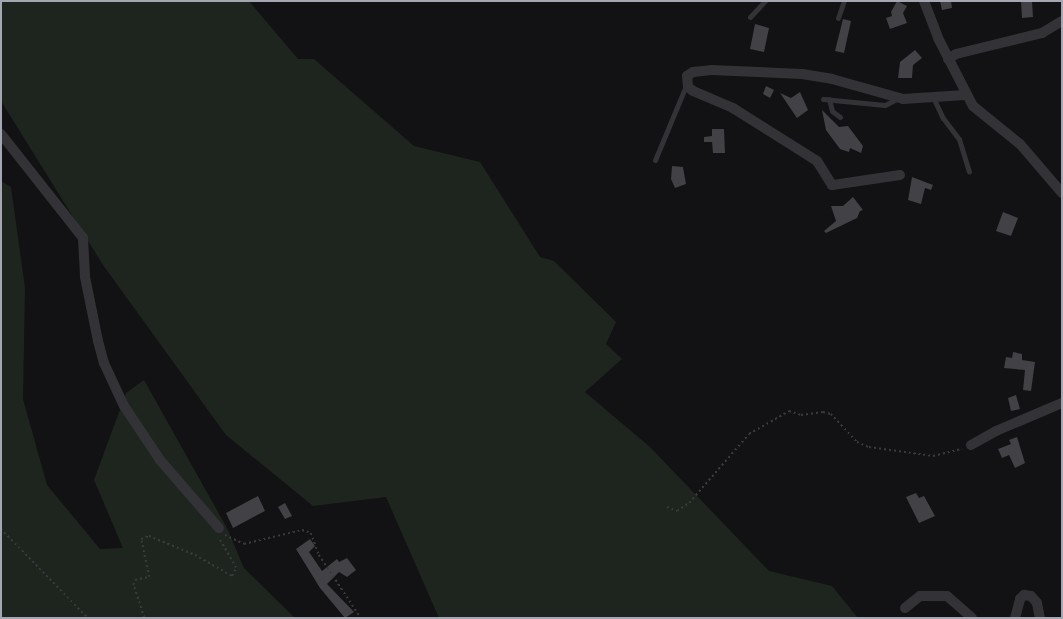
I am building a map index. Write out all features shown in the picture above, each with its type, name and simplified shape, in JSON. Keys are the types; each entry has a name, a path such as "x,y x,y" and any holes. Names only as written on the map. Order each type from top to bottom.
{"street":[{"path":"924,1 965,95 973,106 1020,144 1062,193"},
{"path":"948,59 956,54 1042,33 1062,21"},
{"path":"900,175 832,185 817,161 733,108 693,91 687,82 687,76 693,72 711,70 802,74 832,79 898,98 965,95"},
{"path":"1,134 82,238 85,277 98,341 104,363 124,406 160,460 216,525"},
{"path":"971,445 996,431 1062,403"},
{"path":"905,608 920,596 947,596 972,618"},
{"path":"1015,618 1020,599 1024,596 1031,596 1036,603 1040,618"}],"lane":[{"path":"750,17 765,1"},
{"path":"838,18 844,1"},
{"path":"655,160 687,82"},
{"path":"933,96 939,111 959,139 969,172"},
{"path":"840,117 832,111 826,99 885,104 898,98"}],"path":[{"path":"666,507 677,511 689,503 749,434 789,411 801,415 823,412 831,414 857,442 869,447 933,456 971,445"},
{"path":"144,618 134,585 135,580 148,577 141,539 149,536 195,555 232,576 236,568 216,532 216,525"},
{"path":"216,525 228,539 244,544 302,530 311,533 319,555 361,618"},
{"path":"1,529 88,618"}],"shaded area":[{"path":"1,1 249,1 298,59 314,59 414,146 480,162 540,257 554,261 616,322 606,344 622,359 585,392 650,447 769,571 832,586 858,618 439,618 386,497 313,506 226,435 103,265 1,101"},
{"path":"1,181 11,187 25,288 23,399 47,485 100,549 123,548 94,480 126,393 144,380 227,528 244,568 295,618 1,618"}],"building":[{"path":"897,1 907,6 903,13 907,23 890,29 886,18 892,16 891,12"},
{"path":"940,1 951,1 952,8 942,10"},
{"path":"1021,1 1032,1 1033,17 1022,18"},
{"path":"843,19 851,21 844,53 835,51"},
{"path":"755,24 769,28 764,52 750,49"},
{"path":"915,50 922,58 913,65 912,78 898,78 900,62"},
{"path":"766,86 774,90 770,98 763,94"},
{"path":"800,92 808,110 797,118 780,93 791,98"},
{"path":"822,110 839,127 848,126 863,146 861,153 850,148 849,152 840,149 826,130"},
{"path":"712,129 724,129 725,153 713,153 712,142 704,142 704,137 712,136"},
{"path":"672,166 683,167 686,184 675,188 671,179"},
{"path":"912,177 933,185 931,190 925,188 921,204 908,200"},
{"path":"853,197 863,210 860,211 857,218 826,233 824,231 836,221 831,206 843,206"},
{"path":"1003,212 1018,218 1011,236 996,231"},
{"path":"1013,352 1022,354 1022,360 1035,362 1031,391 1023,390 1025,370 1004,368 1006,357 1012,358"},
{"path":"1016,395 1020,409 1011,411 1008,398"},
{"path":"1017,437 1025,463 1015,468 1009,455 1002,458 998,449 1011,444 1009,440"},
{"path":"916,493 919,498 924,496 935,516 919,523 906,497"},
{"path":"258,496 265,511 233,528 226,513"},
{"path":"285,503 292,516 285,519 278,507"},
{"path":"310,539 315,546 309,552 322,571 337,559 339,562 347,558 356,570 347,577 339,572 327,584 354,612 345,618 320,588 296,549"}]}
